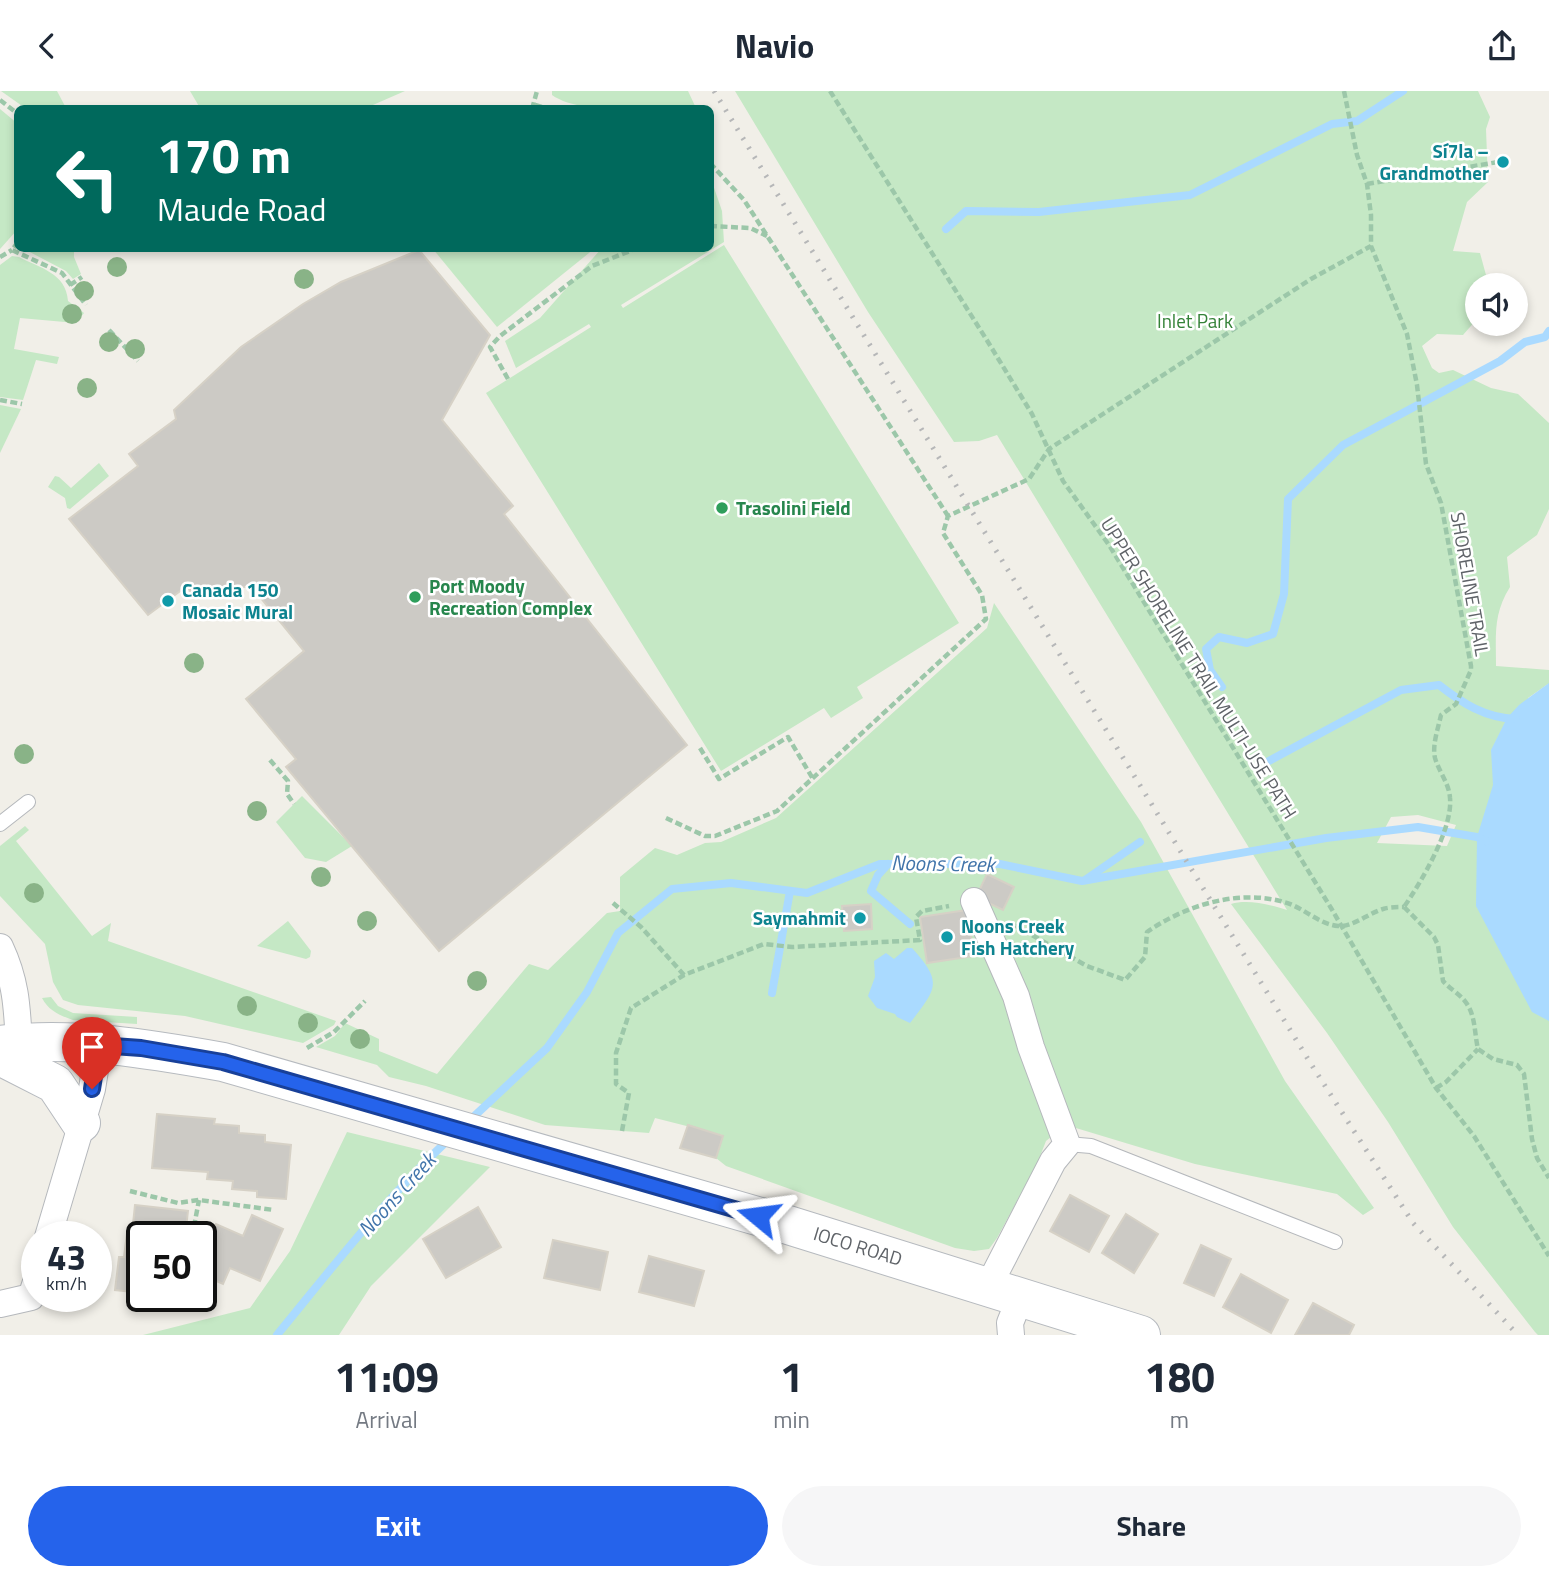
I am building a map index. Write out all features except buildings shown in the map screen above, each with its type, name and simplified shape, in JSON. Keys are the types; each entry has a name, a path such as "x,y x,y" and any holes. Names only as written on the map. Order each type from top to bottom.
{"main road":[{"name":"IOCO ROAD","path":"6,1048 99,1045 141,1048 223,1062 785,1224 1142,1335"},
{"path":"6,1048 55,1084 81,1123"}],"street":[{"path":"974,901 1016,996 1031,1047 1067,1144 1053,1161 1004,1292 1011,1335"},
{"path":"0,947 11,970 16,992 6,1048"},
{"path":"53,1221 92,1089 99,1045"},
{"path":"0,1304 21,1299"}],"lane":[{"path":"0,824 28,802"},
{"path":"1067,1144 1091,1146 1335,1242"}],"path":[{"name":"UPPER SHORELINE TRAIL MULTI-USE PATH","path":"830,91 1032,414 1063,481 1109,545 1331,908 1436,1088 1474,1136 1549,1256"},
{"name":"SHORELINE TRAIL","path":"1344,91 1357,155 1367,184 1371,246 1407,334 1417,385 1426,464 1441,503 1471,666 1456,704 1441,716 1434,747 1435,759 1449,788 1451,802 1448,817 1432,863 1404,907"},
{"path":"0,100 14,111"},
{"path":"1367,184 1510,160"},
{"path":"666,818 705,836 715,836 777,811 986,619 982,596 943,533 948,516 744,200 714,167"},
{"path":"714,226 750,228 768,237"},
{"path":"948,516 1030,479 1049,449 1311,279 1371,246"},
{"path":"0,257 14,247"},
{"path":"16,252 62,273 86,305"},
{"path":"508,379 490,347 500,336 592,266 627,252"},
{"path":"70,285 82,277"},
{"path":"109,330 138,361"},
{"path":"0,400 22,404"},
{"path":"700,748 719,779 788,737 813,779"},
{"path":"270,760 288,781 287,794 295,804"},
{"path":"622,1131 629,1093 616,1084 615,1053 631,1008 684,975 764,944 792,947 920,940 916,916 922,911 974,901 1087,966 1125,980 1145,957 1147,932 1164,920 1225,898 1262,898 1287,902 1324,923 1341,927 1384,909 1404,907 1434,937 1438,945 1443,981 1462,997 1468,1006 1474,1020 1478,1049 1493,1059 1517,1065 1524,1073 1532,1139 1537,1158 1549,1178"},
{"path":"613,903 641,927 684,975"},
{"path":"307,1048 334,1032 365,1000"},
{"path":"1436,1088 1446,1082 1478,1049"},
{"path":"130,1191 178,1203 199,1200 274,1210"},
{"path":"195,1221 199,1200"},
{"path":"1542,1246 1549,1243"}],"green space":[{"path":"1,91 57,91 64,105 21,105"},
{"path":"190,91 405,91 373,105 198,105"},
{"path":"552,91 688,91 695,105 578,105 552,95"},
{"name":"Inlet Park","path":"735,91 1478,91 1490,117 1486,129 1488,182 1467,202 1453,251 1480,253 1485,273 1465,273 1465,333 1463,335 1437,334 1422,346 1432,368 1439,373 1453,370 1491,388 1518,394 1549,423 1549,509 1537,535 1507,557 1510,587 1498,616 1496,666 1549,670 1549,870 1548,684 1528,698 1549,930 1549,1335 1538,1335 1535,1332 1453,1227 1388,1122 1327,1033 1231,904 1252,902 1287,910 997,435 979,441 954,442 868,312","holes":["1418,815 1456,825 1447,846 1377,843 1391,817"]},
{"path":"0,109 14,121 14,233 0,249"},
{"name":"Trasolini Field","path":"714,188 722,211 724,242 714,248"},
{"name":"Trasolini Field","path":"724,245 959,623 857,687 863,698 831,718 824,708 721,771 486,393 591,327 589,324 516,368 505,341 540,318 598,252 708,252 621,305 623,308"},
{"path":"30,252 74,252 81,274 73,279 66,271"},
{"path":"435,252 590,252 497,327"},
{"path":"12,256 51,273 62,284 68,301 84,313 76,323 20,318 14,349 59,357 57,364 36,360 23,400 0,397 0,265"},
{"path":"0,405 21,409 0,453"},
{"path":"99,463 109,476 70,509 67,508 65,498 48,487 55,476 71,488"},
{"path":"994,603 1141,822 1285,1081 1374,1208 1363,1215 1337,1194 1195,1164 1066,1125 1046,1141 1037,1164 989,1249 974,1251 955,1248 726,1166 716,1158 722,1135 655,1118 649,1133 545,1125 426,1086 389,1077 377,1065 316,1047 335,1036 345,1023 379,1039 379,1051 437,1074 529,964 548,970 607,913 620,911 620,877 655,848 677,855 705,843 721,842 776,818 987,628"},
{"path":"302,796 352,846 326,862 305,858 276,822"},
{"path":"25,826 29,830 16,841 92,936 111,923 108,941 336,1021 334,1025 303,1043 185,1016 78,1005 63,1000 53,982 45,944 0,896 0,846"},
{"path":"288,921 311,951 310,957 306,959 257,946"},
{"path":"51,997 58,1006 73,1013 137,1017 137,1024 73,1020 55,1012 42,998"},
{"path":"347,1132 490,1167 371,1286 339,1335 143,1335 250,1308 290,1251"}],"water":[{"path":"1549,683 1549,1021 1532,1012 1476,906 1477,837 1493,785 1491,750 1507,718 1519,705"},
{"path":"907,948 912,948 929,970 933,986 926,1002 910,1023 877,1008 868,996 875,977 874,961 886,953 894,959"}],"waterway":[{"path":"946,229 966,211 1039,212 1190,195 1332,124 1357,121 1403,91"},
{"path":"1222,687 1210,670 1206,649 1219,637 1247,643 1273,634 1284,594 1288,499 1343,445 1500,361 1525,342 1545,337 1549,331"},
{"path":"1267,762 1401,690 1439,685 1474,708 1494,716 1516,719"},
{"name":"Noons Creek","path":"468,1122 547,1048 587,992 618,933 672,889 731,883 807,893 880,864 1000,864 1082,881 1326,838 1418,827 1477,837 1486,841"},
{"path":"1085,880 1140,842"},
{"path":"888,864 878,875 871,891 910,924"},
{"path":"772,993 790,891"},
{"name":"Noons Creek","path":"277,1335 381,1210 448,1140"}],"railway":[{"path":"714,91 1311,1064 1413,1223 1518,1335"}],"place":[{"name":"Sí7la – Grandmother","path":"1503,162"},
{"name":"Trasolini Field","path":"722,508"},
{"name":"Port Moody Recreation Complex","path":"415,597"},
{"name":"Canada 150 Mosaic Mural","path":"168,601"},
{"name":"Saymahmit","path":"860,918"},
{"name":"Noons Creek Fish Hatchery","path":"947,937"}],"route":[{"path":"92,1089 99,1045 141,1048 223,1062 758,1216"}]}
